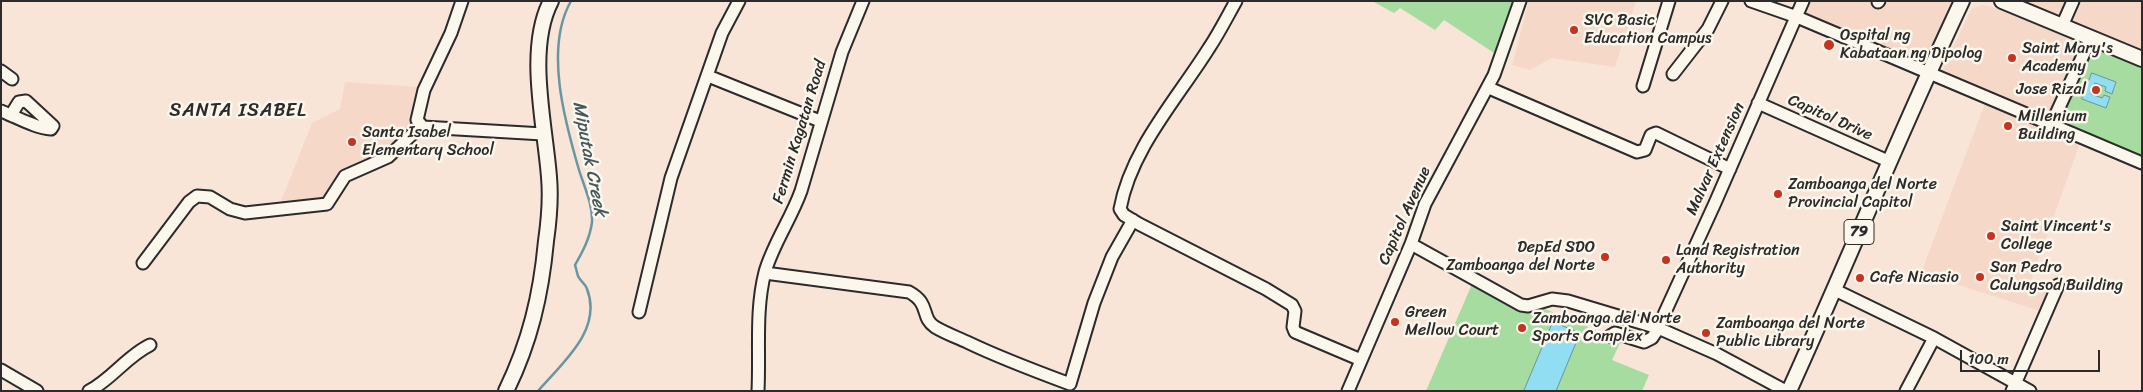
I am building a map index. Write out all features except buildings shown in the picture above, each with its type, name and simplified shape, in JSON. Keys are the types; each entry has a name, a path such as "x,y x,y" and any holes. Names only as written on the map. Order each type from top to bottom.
{"main road":[{"path":"506,391 522,359 541,290 549,212 549,177 543,134 539,36 543,17 551,1"},
{"name":"79","path":"1788,391 1835,290 1888,162 1962,1"},
{"path":"2002,1 2142,59"}],"street":[{"path":"420,126 417,120 424,90 451,33 462,1"},
{"path":"639,312 671,178 722,33 739,1"},
{"name":"Fermin Kagatan Road","path":"758,391 757,334 765,273 772,252 795,209 842,52 863,1"},
{"path":"1236,1 1210,47 1150,135 1126,183 1120,209 1124,215 1132,220 1292,305 1295,311 1293,327 1295,332 1361,360"},
{"name":"Capitol Avenue","path":"1348,391 1411,244 1433,187 1488,88 1501,60 1520,1"},
{"path":"1643,86 1669,1"},
{"path":"1673,74 1708,29 1722,1"},
{"path":"1751,1 1797,17 2142,163"},
{"name":"Malvar Extension","path":"1658,328 1803,1"},
{"path":"2062,26 2073,1"},
{"path":"2051,125 2091,38"},
{"path":"1,71 12,78"},
{"path":"708,76 820,121"},
{"path":"1488,88 1637,152 1644,152 1651,135 1656,133 1730,169"},
{"name":"Capitol Drive","path":"1758,104 1888,162"},
{"path":"143,263 189,202 197,196 210,197 230,209 245,213 327,204 346,176 388,157 420,126 543,134"},
{"path":"765,273 909,292 919,297 924,305 928,320 937,328 980,348 1070,384 1094,303 1112,257 1132,220"},
{"path":"1411,244 1521,305 1528,306 1552,299 1568,301 1658,328 1717,354 1788,391"},
{"path":"2014,387 2058,285"},
{"path":"1835,290 1934,338 2014,387 2030,391"},
{"path":"1610,336 1615,333 1644,342 1652,338 1658,328"},
{"path":"1906,391 1934,338"},
{"path":"89,391 98,386 139,350 150,345"},
{"path":"1,370 36,391"}],"shaded area":[{"name":"SVC Basic Education Campus","path":"1529,1 1636,1 1615,67 1552,58 1530,70 1512,65"},
{"path":"1809,1 1959,1 1925,67 1802,16"},
{"path":"2020,1 2142,1 2142,51"},
{"name":"Saint Mary's Academy","path":"1983,5 2001,9 2082,44 2048,118 1941,73 1972,8"},
{"name":"Santa Isabel Elementary School","path":"345,82 420,87 413,129 387,155 345,174 326,203 278,209 312,123 340,109"},
{"name":"Saint Vincent's College","path":"1986,101 2081,140 2029,286 2047,293 2040,311 1921,273"}],"green space":[{"path":"1372,1 1512,1 1494,53 1444,20 1435,30 1400,8 1394,13"},
{"path":"2093,46 2142,66 2142,156 2059,122"},
{"name":"Zamboanga del Norte Sports Complex","path":"1472,284 1534,316 1538,306 1621,341 1612,360 1649,375 1642,391 1426,391"}],"water":[{"path":"2092,73 2116,82 2112,94 2105,91 2106,87 2095,83 2091,94 2102,98 2104,95 2110,97 2106,108 2082,99"},
{"path":"1553,322 1580,333 1556,391 1524,391"}],"waterway":[{"name":"Miputak Creek","path":"538,391 578,345 585,332 589,318 590,304 587,289 578,276 575,265 588,239 592,216 590,202 579,170 563,108 558,62 559,40 563,20 571,1"}],"place":[{"name":"SVC Basic Education Campus","path":"1574,30"},
{"name":"Ospital ng Kabataan ng Dipolog","path":"1829,45"},
{"name":"Saint Mary's Academy","path":"2012,58"},
{"name":"Jose Rizal","path":"2096,90"},
{"name":"Millenium Building","path":"2008,126"},
{"name":"Santa Isabel Elementary School","path":"352,142"},
{"name":"Zamboanga del Norte Provincial Capitol","path":"1778,194"},
{"name":"Saint Vincent's College","path":"1991,236"},
{"name":"DepEd SDO Zamboanga del Norte","path":"1605,257"},
{"name":"Land Registration Authority","path":"1666,260"},
{"name":"San Pedro Calungsod Building","path":"1980,277"},
{"name":"Cafe Nicasio","path":"1860,278"},
{"name":"Green Mellow Court","path":"1395,322"},
{"name":"Zamboanga del Norte Sports Complex","path":"1522,328"},
{"name":"Zamboanga del Norte Public Library","path":"1706,333"}],"district":[{"name":"SANTA ISABEL","path":"238,111"}]}
